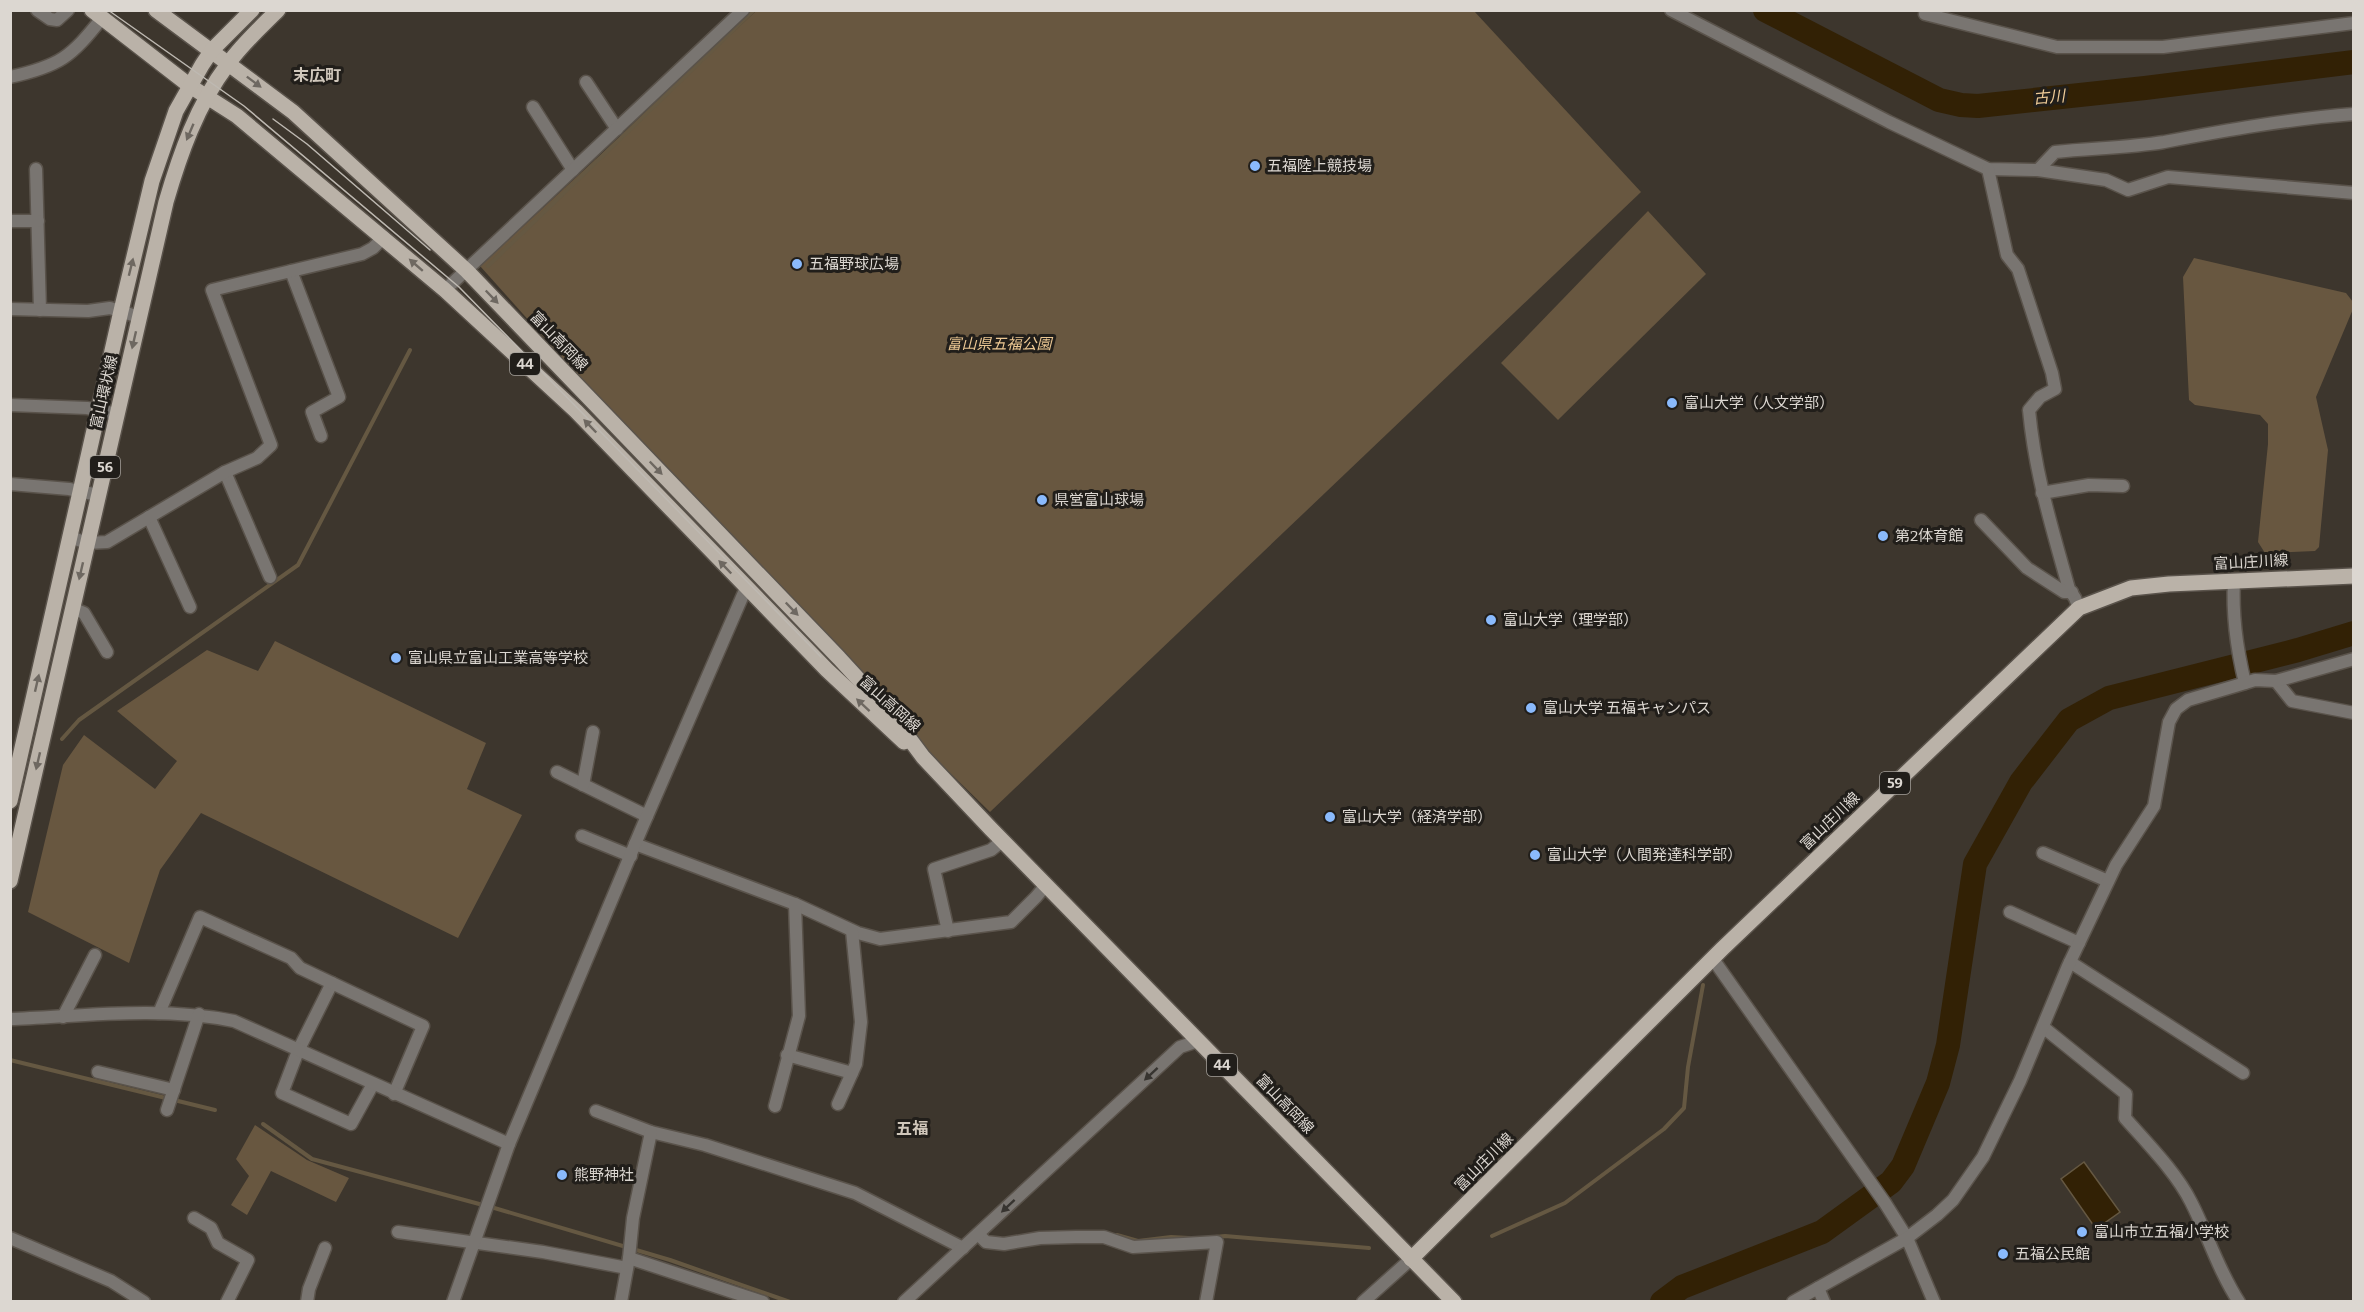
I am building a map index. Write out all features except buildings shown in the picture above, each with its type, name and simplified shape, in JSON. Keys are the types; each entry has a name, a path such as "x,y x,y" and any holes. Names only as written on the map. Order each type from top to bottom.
{"main road":[{"name":"富山高岡線","path":"156,10 293,112 467,271 839,658 894,718 923,757 1002,841 1454,1302"},
{"name":"富山環状線","path":"10,801 152,181 176,111 190,86 212,50 252,10"},
{"name":"富山環状線","path":"10,881 139,317 177,164 207,97 229,63 252,35 278,10"},
{"name":"富山高岡線","path":"97,14 190,86 237,116 445,290 576,411 826,670 894,734 923,757"},
{"name":"富山庄川線","path":"1411,1259 1713,959 2079,608 2131,588 2169,584 2354,576"}],"street":[{"path":"37,10 50,19 57,20 68,10"},
{"path":"445,290 743,10"},
{"path":"1671,10 1685,14 1889,122 1988,169 2038,170 2106,180 2128,190 2168,177 2354,193"},
{"path":"1927,10 1925,14 2057,47 2163,48 2354,23"},
{"path":"10,77 41,70 59,62 82,42 97,14"},
{"path":"586,82 617,129"},
{"path":"533,107 573,171"},
{"path":"2038,170 2055,152 2163,142 2302,118 2354,114"},
{"path":"1988,169 2007,255 2018,269 2052,373 2055,389 2040,397 2029,410 2033,453 2042,493 2079,608"},
{"path":"36,170 40,310"},
{"path":"10,221 38,221"},
{"path":"70,537 87,543 106,542 225,472 256,459 271,445 212,290 362,254 373,248 384,237"},
{"path":"291,271 339,397 312,411 321,436"},
{"path":"10,309 88,311 110,309 139,317"},
{"path":"10,405 99,410 117,414"},
{"path":"225,472 270,577"},
{"path":"10,484 98,495"},
{"path":"2042,493 2089,485 2123,486"},
{"path":"149,517 190,607"},
{"path":"1981,520 2039,578 2064,592 2072,592"},
{"path":"2234,581 2233,601 2238,653 2244,677"},
{"path":"453,1302 509,1144 746,588"},
{"path":"72,608 84,613 107,652"},
{"path":"1793,1302 1907,1238 1953,1200 1983,1157 2108,881 2154,806 2169,722 2176,709 2188,700 2244,677 2276,681 2354,659"},
{"path":"2276,681 2292,701 2354,713"},
{"path":"584,785 593,732"},
{"path":"557,772 647,816"},
{"path":"582,836 633,850 795,904 852,931 880,939 1011,922 1046,885"},
{"path":"948,931 934,869 991,850 1002,841"},
{"path":"2043,853 2108,881"},
{"path":"775,1107 799,1016 795,904"},
{"path":"2010,912 2079,943"},
{"path":"159,1013 200,917 291,958 300,968 423,1026 394,1094"},
{"path":"838,1104 856,1064 861,1022 852,931"},
{"path":"63,1017 95,955"},
{"path":"1713,959 1886,1203 1907,1238 1932,1301"},
{"path":"2070,962 2243,1073"},
{"path":"332,983 298,1051 282,1093 351,1124 373,1084"},
{"path":"10,1019 159,1013 199,1014 234,1021 509,1144"},
{"path":"98,1072 171,1100 199,1014"},
{"path":"2043,1027 2126,1094 2125,1118 2158,1156 2190,1200 2225,1281 2239,1302"},
{"path":"904,1302 1180,1047 1198,1041"},
{"path":"787,1055 852,1073"},
{"path":"596,1111 651,1132 705,1145 855,1193 963,1248"},
{"path":"621,1302 633,1218 651,1132"},
{"path":"194,1218 211,1228 218,1243 248,1260 227,1302"},
{"path":"398,1232 628,1263 763,1302"},
{"path":"978,1234 986,1242 1004,1244 1040,1238 1076,1237 1104,1238 1133,1246 1217,1242 1206,1302"},
{"path":"10,1238 111,1281 144,1302"},
{"path":"307,1302 309,1289 325,1248"},
{"path":"1363,1302 1411,1259"},
{"path":"1818,1288 1824,1302"}],"green space":[{"name":"富山県五福公園","path":"756,11 1474,11 1641,192 990,812 894,718 726,541 480,266"},
{"path":"1648,211 1706,274 1558,420 1501,363"},
{"path":"2194,258 2346,293 2353,302 2353,309 2316,397 2328,450 2319,547 2315,551 2265,553 2258,542 2268,424 2260,415 2195,405 2189,400 2183,277"},
{"path":"275,641 486,743 467,789 522,815 458,938 201,813 160,870 129,963 28,912 63,765 84,735 155,789 177,761 117,711 207,650 258,671"},
{"path":"255,1125 307,1160 349,1178 336,1202 271,1171 247,1215 231,1205 249,1176 236,1159"}],"shaded area":[{"path":"2084,1162 2120,1212 2096,1229 2061,1179"}],"waterway":[{"path":"488,266 754,10"},
{"name":"古川","path":"1765,10 1939,100 1961,105 1978,106 2145,88 2354,62"},
{"path":"62,739 79,720 298,565 410,350"},
{"path":"1662,1302 1682,1287 1822,1232 1891,1182 1903,1166 1938,1083 1948,1045 1975,864 2021,782 2069,720 2109,698 2298,650 2354,633"},
{"path":"1492,1236 1565,1203 1664,1129 1684,1108 1688,1067 1703,985"},
{"path":"10,1060 215,1110"},
{"path":"263,1124 312,1159 483,1205"},
{"path":"491,1207 670,1260 790,1302"},
{"path":"1117,1235 1138,1241 1171,1237 1189,1238"},
{"path":"1215,1237 1369,1248"}],"tram line":[{"path":"108,10 244,106 459,287 821,657"},
{"path":"273,119 307,144 430,250"}],"place":[{"name":"五福陸上競技場","path":"1255,166"},
{"name":"五福野球広場","path":"797,264"},
{"name":"富山大学（人文学部）","path":"1672,403"},
{"name":"県営富山球場","path":"1042,500"},
{"name":"第2体育館","path":"1883,536"},
{"name":"富山大学（理学部）","path":"1491,620"},
{"name":"富山県立富山工業高等学校","path":"396,658"},
{"name":"富山大学 五福キャンパス","path":"1531,708"},
{"name":"富山大学（経済学部）","path":"1330,817"},
{"name":"富山大学（人間発達科学部）","path":"1535,855"},
{"name":"熊野神社","path":"562,1175"},
{"name":"富山市立五福小学校","path":"2082,1232"},
{"name":"五福公民館","path":"2003,1254"}],"district":[{"name":"末広町","path":"317,75"},
{"name":"五福","path":"912,1128"}]}
